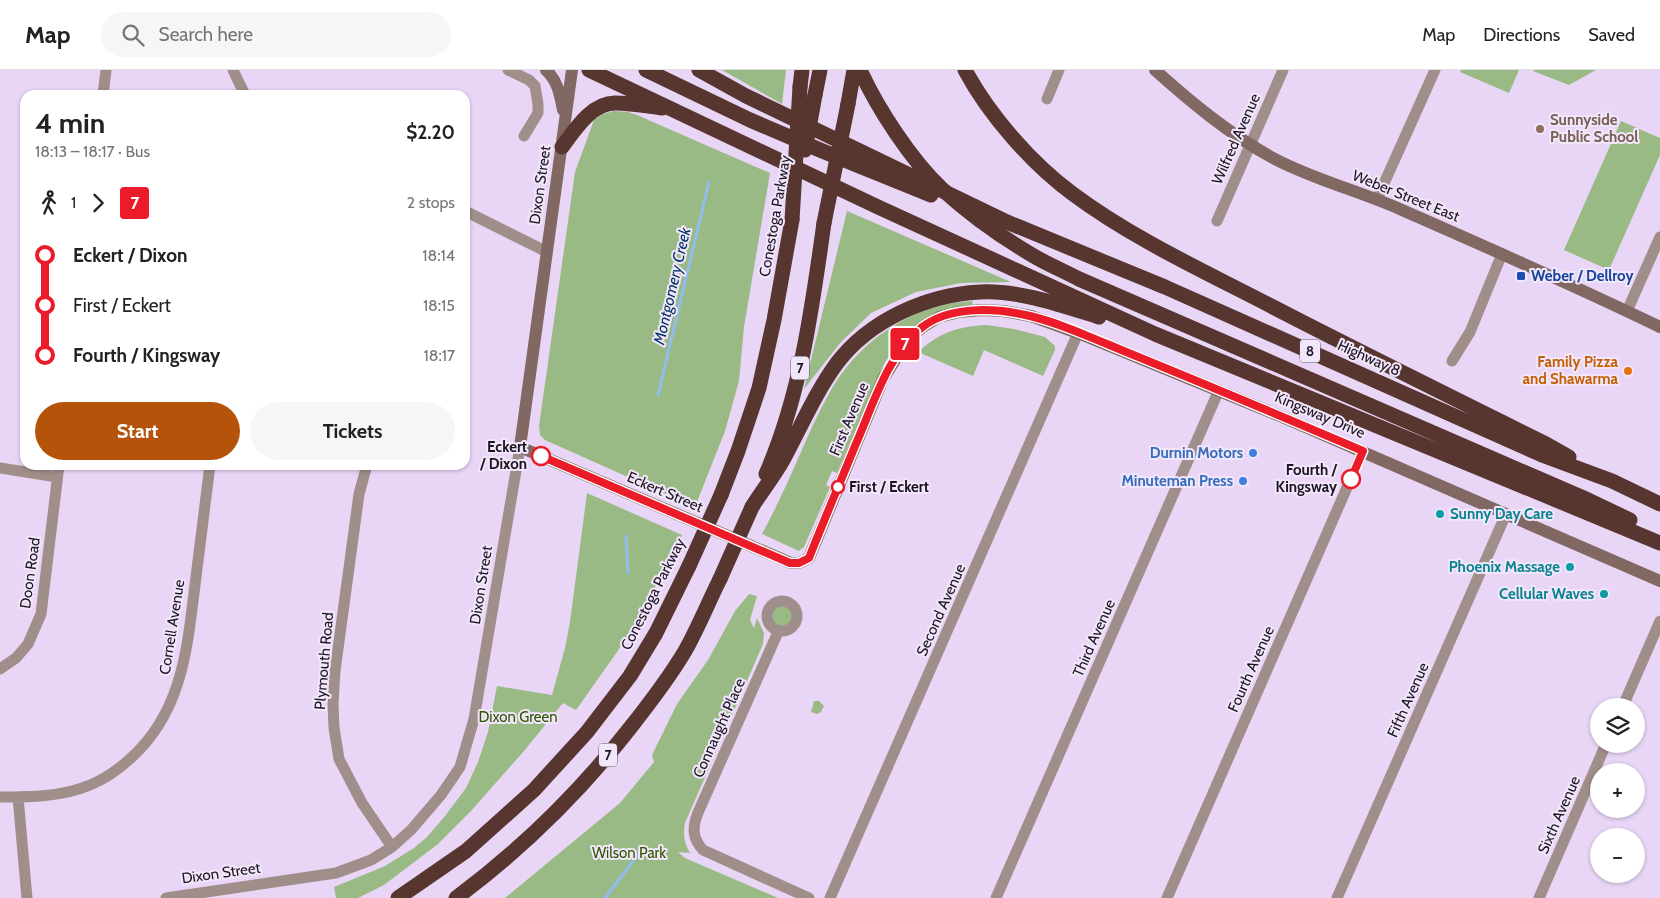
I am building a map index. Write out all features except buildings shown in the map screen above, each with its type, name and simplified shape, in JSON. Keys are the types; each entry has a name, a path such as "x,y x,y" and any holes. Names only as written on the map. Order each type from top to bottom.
{"highway":[{"path":"589,70 886,210 1156,334 1660,543"},
{"path":"646,70 750,120 820,150 932,196 1007,222"},
{"path":"699,70 746,96 1007,222"},
{"path":"792,220 802,70"},
{"name":"Conestoga Parkway","path":"398,898 466,851 534,790 587,732 630,676 656,633 721,495 759,388 774,320 820,70"},
{"name":"7","path":"456,898 481,880 542,826 599,767 651,702 685,650 720,579 772,462 793,400 808,334 824,223 854,70"},
{"path":"860,70 871,93 907,149 941,188 983,222 1032,255 1079,279 1588,500 1660,535"},
{"path":"965,70 978,95 1008,132 1038,163 1072,194 1116,224 1375,360 1546,444 1612,481"},
{"path":"562,148 584,119 602,105 613,103 674,109"},
{"name":"Highway 8","path":"1007,222 1165,287 1542,455 1612,481 1660,504"},
{"path":"752,507 782,462 823,385 838,362 859,340 901,312 926,302 981,292 1015,295 1059,304 1156,334"}],"street":[{"path":"104,90 106,70"},
{"path":"233,70 243,90"},
{"path":"508,70 529,80 534,86 538,113 524,136"},
{"path":"546,70 559,88 565,123"},
{"name":"Dixon Street","path":"166,898 336,873 370,860 392,847 411,830 441,795 460,767 474,720 520,447 572,70"},
{"path":"1047,100 1059,70"},
{"name":"Weber Street East","path":"1155,70 1196,107 1232,133 1274,158 1302,172 1377,199 1660,327"},
{"name":"Wilfred Avenue","path":"1217,220 1283,70"},
{"path":"1377,199 1435,70"},
{"path":"470,214 546,252"},
{"path":"1627,311 1660,237"},
{"path":"1452,360 1470,332 1502,254"},
{"name":"Kingsway Drive","path":"959,312 989,310 1031,316 1078,333 1363,451 1660,581"},
{"name":"First Avenue","path":"799,563 809,558 883,379 904,344 921,328 939,317 959,312"},
{"name":"Second Avenue","path":"830,898 1078,333"},
{"name":"Third Avenue","path":"996,898 1219,390"},
{"name":"Eckert Street","path":"520,447 790,563 799,563"},
{"name":"Fourth Avenue","path":"1167,898 1363,451"},
{"path":"0,468 57,477"},
{"name":"Doon Road","path":"0,669 16,658 28,644 41,614 58,470"},
{"name":"Cornell Avenue","path":"0,797 65,793 90,785 119,769 143,747 162,722 175,695 187,651 209,470"},
{"name":"Plymouth Road","path":"366,470 359,494 335,671 334,728 339,759 362,804 392,847"},
{"name":"Fifth Avenue","path":"1337,898 1506,514"},
{"path":"1626,698 1660,621"},
{"name":"Connaught Place","path":"778,632 697,815 694,825 695,838 703,850 809,898"},
{"name":"Sixth Avenue","path":"1539,898 1602,753"},
{"path":"18,797 27,898"}],"green space":[{"path":"722,70 786,70 782,104"},
{"path":"1461,70 1519,70 1509,93 1460,72"},
{"path":"1534,70 1596,70 1569,85"},
{"path":"614,111 637,115 770,173 744,327 739,381 725,431 695,507 545,440 540,435 539,426 575,172 594,120 603,114"},
{"path":"1621,121 1660,138 1660,155 1609,270 1564,250"},
{"path":"847,211 1011,282 961,283 916,292 871,313 841,342 804,389"},
{"path":"973,301 972,305 931,317 909,332 891,353 883,366 837,473 832,471 826,485 830,487 804,547 799,551 762,534 828,396 846,368 858,354 887,330 919,313 954,303"},
{"path":"987,325 1014,329 1045,337 1055,346 1043,376 984,350 973,376 918,352 941,335 967,327"},
{"name":"Dixon Green","path":"587,493 682,535 643,611 576,710 563,703 471,811 438,844 384,885 358,898 336,898 334,887 385,866 414,848 427,837 445,816 466,788 478,762 488,732 497,686 552,695 570,622"},
{"name":"Wilson Park","path":"749,594 757,596 750,620 754,628 757,618 764,633 763,644 685,823 684,838 690,853 678,852 685,858 778,898 505,898 620,803 654,762 652,755 677,704 708,660 735,611"},
{"path":"782,604 787,605 793,611 793,621 787,627 782,628 777,627 771,621 770,616 771,611 777,605"},
{"path":"814,701 819,701 824,706 821,712 817,714 811,712"}],"waterway":[{"name":"Montgomery Creek","path":"658,395 709,182"},
{"name":"Montgomery Creek","path":"626,536 628,573"},
{"name":"Montgomery Creek","path":"605,898 639,853"}],"bus line":[{"name":"7","path":"541,456 790,563 799,563 809,558 883,379 904,344 921,328 939,317 959,312 982,310 1003,311 1031,316 1078,333 1363,451 1351,479"}],"place":[{"name":"Sunnyside Public School","path":"1540,129"},
{"name":"Weber / Dellroy","path":"1521,276"},
{"name":"Family Pizza and Shawarma","path":"1628,371"},
{"name":"Durnin Motors","path":"1253,453"},
{"name":"Eckert / Dixon","path":"541,456"},
{"name":"Fourth / Kingsway","path":"1351,479"},
{"name":"Minuteman Press","path":"1243,481"},
{"name":"First / Eckert","path":"838,487"},
{"name":"Sunny Day Care","path":"1440,514"},
{"name":"Phoenix Massage","path":"1570,567"},
{"name":"Cellular Waves","path":"1604,594"}]}
